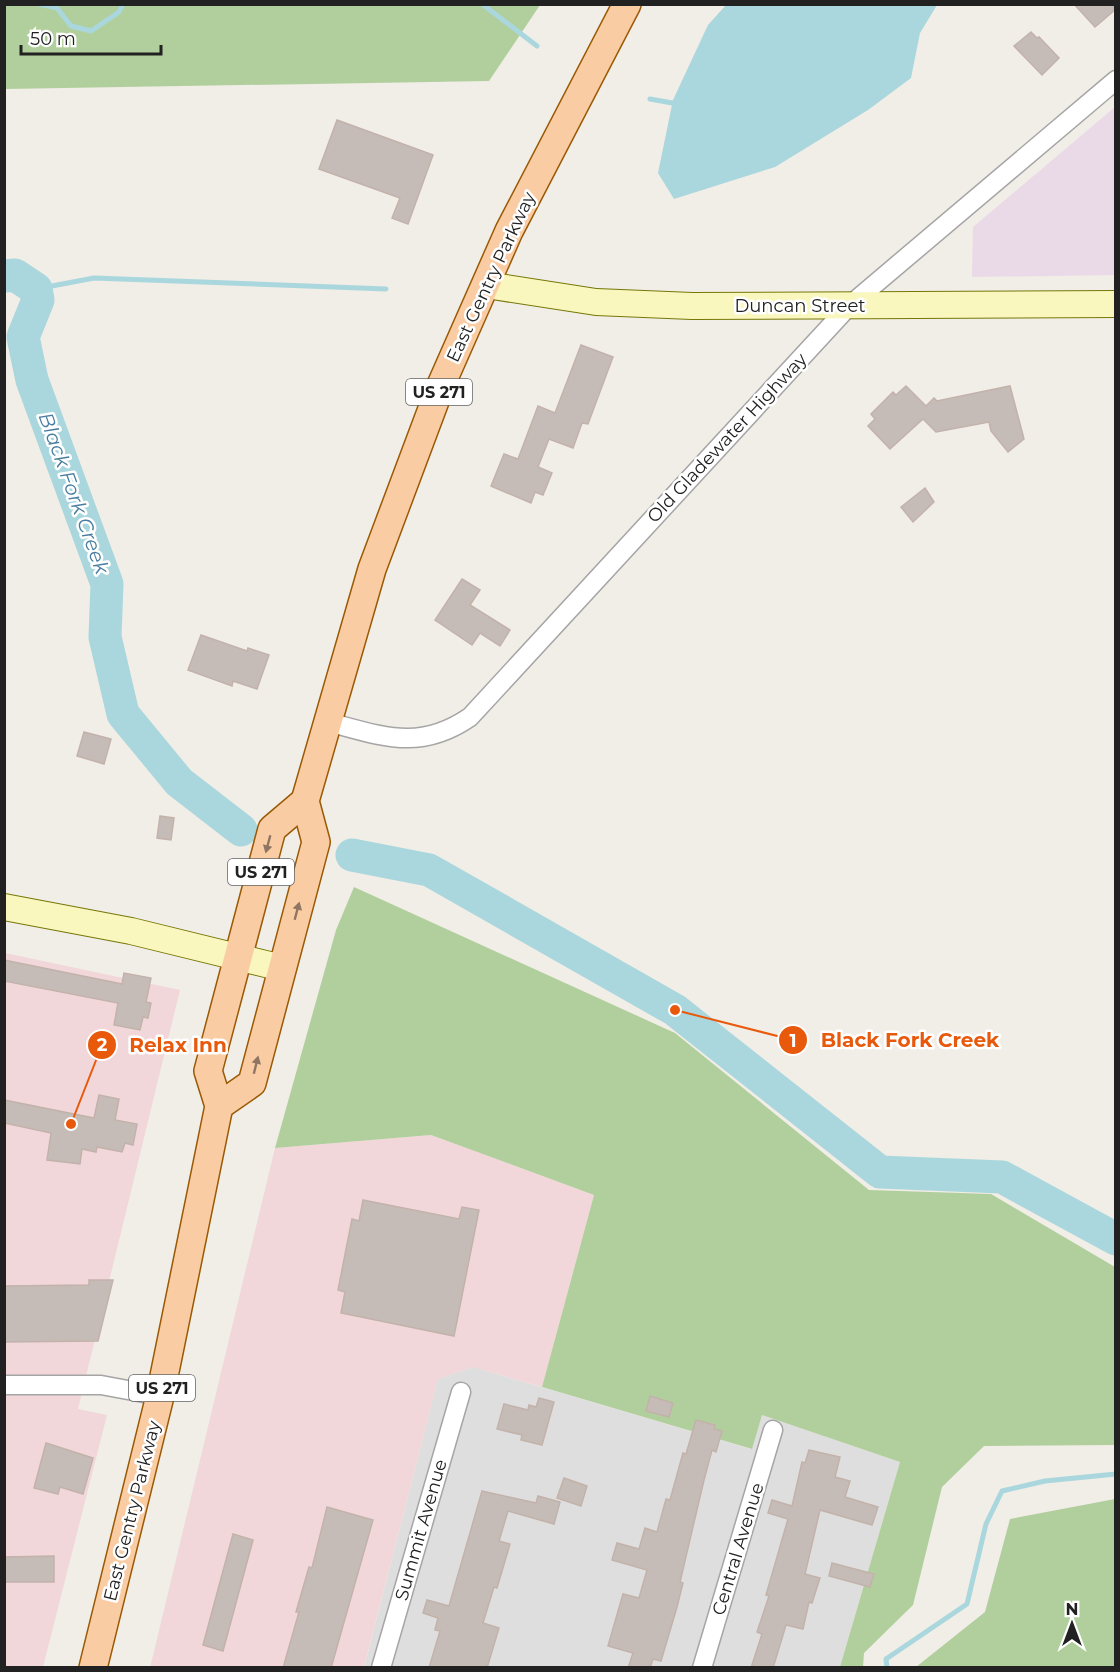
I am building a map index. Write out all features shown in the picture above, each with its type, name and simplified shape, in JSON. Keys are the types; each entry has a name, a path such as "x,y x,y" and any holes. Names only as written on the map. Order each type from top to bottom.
{"main road":[{"name":"East Gentry Parkway","path":"93,1668 160,1396 219,1106 208,1071 272,829 305,801 372,568 441,385 509,231 627,4"},
{"name":"US 271","path":"219,1106 252,1083 316,842 305,801"}],"street":[{"name":"Old Gladewater Highway","path":"328,722 408,740 442,734 470,717 849,306 1116,80"},
{"name":"Duncan Street","path":"486,285 596,302 692,306 1116,304"},
{"path":"4,907 105,925 282,968"},
{"path":"4,1385 101,1385 160,1396"},
{"name":"Summit Avenue","path":"381,1668 461,1392"},
{"name":"Central Avenue","path":"702,1668 773,1430"}],"shaded area":[{"path":"1115,107 1115,275 972,277 973,227"},
{"path":"5,953 180,990 78,1409 107,1415 43,1667 5,1668"},
{"path":"431,1135 594,1195 542,1387 473,1367 438,1379 364,1667 150,1668 275,1148"},
{"path":"473,1367 751,1449 762,1415 900,1462 840,1667 364,1668 438,1379"}],"green space":[{"path":"4,5 540,5 489,81 5,89"},
{"path":"354,887 675,1033 869,1190 991,1194 1115,1267 1115,1445 984,1446 942,1487 913,1605 864,1653 863,1667 840,1667 900,1462 762,1415 752,1449 542,1387 594,1195 431,1135 275,1148 336,930"},
{"path":"1115,1499 1115,1667 916,1667 985,1612 1010,1519"}],"water":[{"path":"726,5 937,5 920,33 911,78 868,110 775,167 674,199 658,173 673,100 708,25"}],"building":[{"path":"1074,4 1116,4 1116,9 1095,27"},
{"path":"1031,32 1059,58 1042,75 1014,46"},
{"path":"337,120 433,155 408,224 392,218 400,198 319,169"},
{"path":"581,345 613,357 588,424 582,423 573,448 549,439 538,467 552,473 543,495 535,492 531,503 491,486 504,454 518,459 538,406 555,413"},
{"path":"906,386 926,406 934,398 937,401 1010,386 1024,439 1008,452 991,431 989,422 936,432 923,419 890,449 868,426 875,419 871,414 893,392 896,395"},
{"path":"925,488 934,502 913,522 901,507"},
{"path":"462,579 480,590 470,605 510,630 500,646 480,633 472,645 435,620"},
{"path":"201,635 247,651 248,648 269,655 257,689 233,681 232,686 188,670"},
{"path":"84,732 111,739 104,764 77,756"},
{"path":"160,816 174,818 171,840 157,838"},
{"path":"4,960 122,984 124,973 151,978 146,1002 151,1003 148,1018 143,1017 140,1030 114,1025 118,1003 4,981"},
{"path":"99,1095 119,1099 115,1120 137,1124 133,1145 125,1143 122,1152 97,1147 96,1152 82,1149 80,1164 47,1160 51,1133 4,1123 4,1100 94,1118"},
{"path":"363,1200 459,1219 462,1207 479,1210 454,1336 341,1313 345,1292 338,1290 352,1219 359,1221"},
{"path":"89,1280 113,1280 98,1341 4,1342 4,1286 89,1285"},
{"path":"650,1396 673,1403 669,1417 646,1411"},
{"path":"539,1398 554,1402 542,1445 521,1440 522,1435 497,1429 504,1404 528,1410 529,1405 536,1407"},
{"path":"696,1420 715,1425 714,1429 722,1431 716,1452 712,1450 704,1480 680,1582 683,1583 677,1607 661,1661 653,1659 650,1668 628,1668 633,1653 608,1646 623,1594 639,1598 647,1570 612,1560 617,1543 639,1549 645,1528 657,1532 666,1499 670,1500 683,1453 686,1454"},
{"path":"46,1443 93,1458 83,1494 60,1487 58,1494 34,1488"},
{"path":"809,1450 840,1457 835,1477 850,1481 845,1497 878,1507 872,1525 820,1510 805,1574 820,1578 812,1603 809,1602 803,1629 786,1625 773,1668 751,1668 762,1634 757,1632 769,1596 766,1595 788,1519 768,1513 772,1500 792,1506 802,1462 805,1463"},
{"path":"564,1478 587,1486 581,1506 557,1498"},
{"path":"482,1491 536,1503 538,1496 560,1502 554,1524 508,1511 499,1541 510,1544 497,1588 494,1587 483,1623 499,1628 487,1668 429,1668 440,1631 435,1630 438,1618 423,1613 427,1600 449,1606"},
{"path":"327,1507 373,1520 331,1668 283,1668 299,1612 296,1612 309,1567 312,1568"},
{"path":"233,1534 253,1540 223,1651 203,1645"},
{"path":"54,1556 54,1582 4,1582 4,1557"},
{"path":"832,1563 874,1574 870,1587 829,1576"}],"waterway":[{"path":"39,4 57,8 71,26 91,31 119,12 123,4"},
{"path":"482,4 537,46"},
{"path":"650,99 678,104"},
{"name":"Black Fork Creek","path":"4,276 15,275 36,289 38,300 23,337 32,380 107,584 105,637 123,714 179,782 241,830"},
{"path":"36,289 94,278 386,289"},
{"name":"Black Fork Creek","path":"352,855 429,870 675,1010 880,1172 1002,1177 1116,1239"},
{"path":"887,1668 886,1659 967,1604 986,1524 1002,1491 1045,1481 1116,1474"}],"place":[{"name":"Black Fork Creek","path":"675,1010"},
{"name":"Relax Inn","path":"71,1124"}]}
